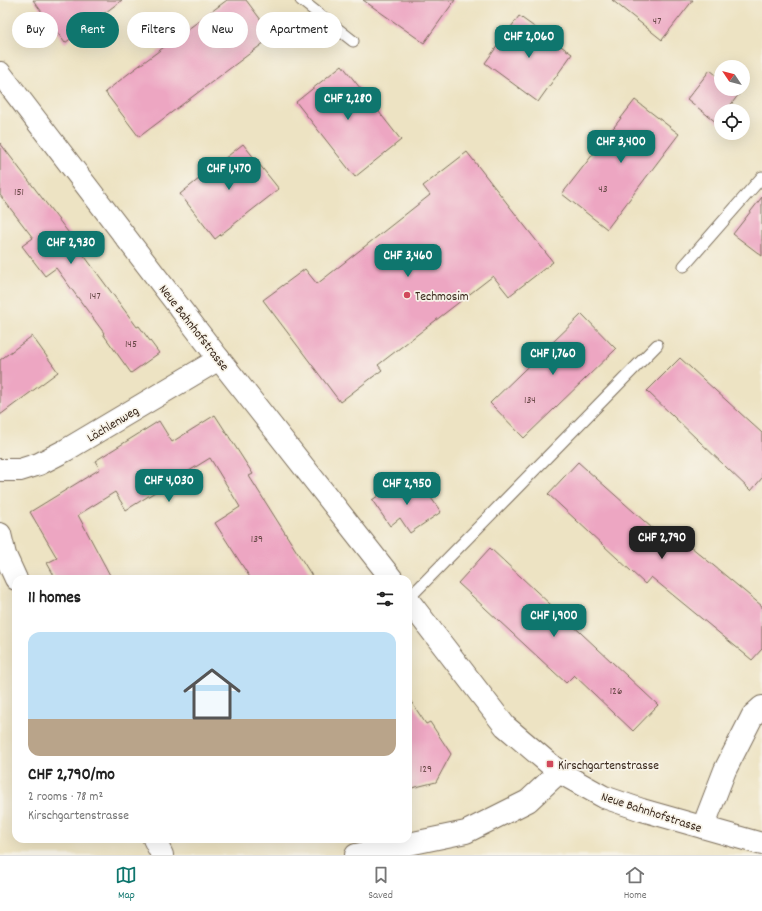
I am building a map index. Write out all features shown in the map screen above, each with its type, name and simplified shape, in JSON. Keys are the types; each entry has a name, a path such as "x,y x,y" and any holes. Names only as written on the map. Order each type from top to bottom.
{"street":[{"name":"Neue Bahnhofstrasse","path":"0,73 219,359 389,575"},
{"name":"Lächlenweg","path":"1,476 39,464 66,450 219,359"},
{"path":"0,534 5,555 14,575"},
{"name":"Neue Bahnhofstrasse","path":"412,604 505,726 559,772 604,798 762,844"},
{"path":"703,827 725,770 754,715 762,707"},
{"path":"356,855 466,832 528,801 559,772"},
{"path":"156,843 162,855"}],"lane":[{"path":"300,0 353,41"},
{"path":"684,266 762,177"},
{"path":"412,595 657,345"}],"building":[{"path":"33,0 122,0 106,12 66,12 65,43 58,34 58,12 42,12"},
{"path":"227,0 246,0 256,13 257,48 139,137 105,92 163,48 190,48 190,28 198,22 198,48 248,48 248,12 211,12"},
{"path":"363,0 455,0 424,43"},
{"path":"612,0 693,0 662,40"},
{"path":"519,16 572,54 538,102 485,63"},
{"path":"342,65 401,140 355,177 296,102"},
{"path":"710,70 714,73 714,96 737,96 731,104 714,104 714,121 687,99"},
{"path":"635,100 679,134 607,229 562,194"},
{"path":"0,143 81,249 80,250 137,327 139,326 159,353 131,373 103,334 104,333 56,268 45,276 22,246 33,238 0,195"},
{"path":"243,144 279,189 215,239 180,194"},
{"path":"467,152 553,262 509,296 493,276 378,365 382,370 340,402 263,300 305,269 317,284 430,195 423,186"},
{"path":"762,197 762,256 733,234"},
{"path":"582,314 616,349 524,438 490,403"},
{"path":"32,336 58,372 0,415 0,360"},
{"path":"680,358 762,433 762,478 751,491 647,391"},
{"path":"215,415 253,474 249,476 311,575 248,575 215,523 240,507 210,458 126,510 115,492 78,515 110,575 54,575 47,563 57,558 30,512 100,469 95,461 159,421 172,442"},
{"path":"578,462 671,545 678,536 762,606 762,649 752,660 651,577 645,584 548,494"},
{"path":"417,478 441,512 410,533 400,518 390,526 372,500 394,485 399,491"},
{"path":"490,548 658,705 633,731 574,675 566,683 458,583"},
{"path":"412,703 426,724 430,722 451,754 436,782 412,788"}],"place":[{"name":"Techmosim","path":"407,295"},
{"name":"Kirschgartenstrasse","path":"550,764"}]}
